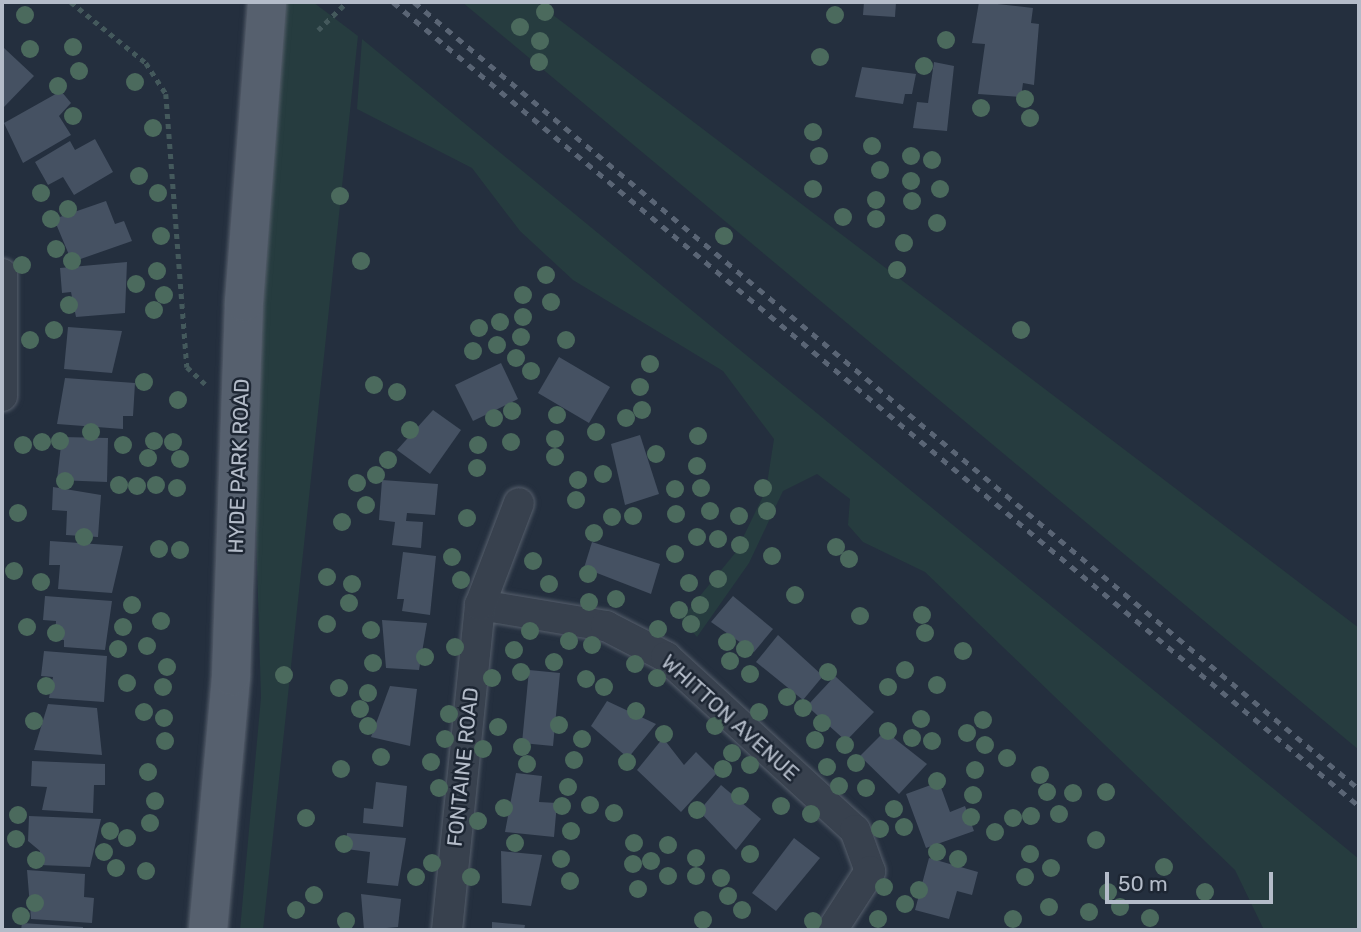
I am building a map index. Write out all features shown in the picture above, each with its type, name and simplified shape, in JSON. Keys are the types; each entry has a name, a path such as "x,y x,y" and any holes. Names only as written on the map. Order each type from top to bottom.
{"main road":[{"name":"HYDE PARK ROAD","path":"208,930 232,676 244,302 267,2"}],"street":[{"path":"2,274 2,396"},
{"name":"FONTAINE ROAD","path":"447,930 480,604 519,503"},
{"name":"WHITTON AVENUE","path":"480,604 606,626 666,657 835,812 862,842 870,872 832,930"}],"path":[{"path":"71,2 146,62 166,94 187,367 205,384"},
{"path":"318,30 346,2"}],"green space":[{"path":"277,2 313,2 358,36 263,930 240,930 261,697 254,464"},
{"path":"462,2 536,2 1359,628 1359,750"},
{"path":"362,39 1359,859 1359,930 1264,930 1235,870 925,572 863,542 848,525 850,499 817,474 783,491 749,563 697,637 681,619 736,552 766,490 774,439 723,371 573,280 520,231 472,168 357,109"}],"building":[{"path":"864,2 896,2 895,17 863,15"},
{"path":"979,2 1033,8 1031,23 1039,24 1034,85 1023,83 1021,97 978,94 985,44 972,43"},
{"path":"4,48 34,76 2,109 2,50"},
{"path":"934,62 954,66 947,131 913,128 917,102 928,103"},
{"path":"862,67 916,74 912,94 905,94 903,104 855,97"},
{"path":"61,91 71,103 59,116 71,135 23,163 4,123"},
{"path":"95,139 113,172 74,195 63,177 48,185 35,162 70,141 75,150"},
{"path":"106,201 115,224 124,221 132,241 72,262 54,219"},
{"path":"127,262 125,313 76,317 71,292 62,293 60,268"},
{"path":"68,327 122,331 112,373 64,369"},
{"path":"559,357 610,387 589,423 538,393"},
{"path":"501,363 518,399 473,421 455,385"},
{"path":"65,378 135,383 133,416 123,416 123,429 57,424"},
{"path":"433,410 461,430 430,474 397,450"},
{"path":"640,435 659,494 625,505 611,444"},
{"path":"62,437 108,438 107,482 57,480"},
{"path":"382,480 438,484 435,515 407,513 406,521 423,522 421,548 392,545 395,522 379,520"},
{"path":"53,487 101,495 98,537 66,535 67,511 52,510"},
{"path":"50,541 123,546 112,593 58,589 60,565 49,565"},
{"path":"592,542 660,564 651,594 584,568"},
{"path":"403,552 436,556 430,615 402,611 404,599 397,599"},
{"path":"45,596 112,601 105,650 64,647 64,640 55,639 56,621 43,620"},
{"path":"733,596 773,629 754,652 711,622"},
{"path":"382,620 427,623 419,670 386,668"},
{"path":"778,635 823,676 803,700 756,662"},
{"path":"44,651 107,656 104,702 49,698 53,677 41,676"},
{"path":"529,670 560,673 553,746 522,743"},
{"path":"835,676 874,712 846,741 807,706"},
{"path":"390,686 417,689 410,746 371,737"},
{"path":"607,701 656,724 628,758 591,726"},
{"path":"48,704 97,708 102,755 34,750"},
{"path":"885,731 927,764 899,794 860,756"},
{"path":"663,738 684,765 696,752 717,773 681,812 637,770"},
{"path":"32,761 105,764 105,785 94,785 93,813 42,810 47,787 31,786"},
{"path":"516,773 542,776 539,802 557,803 554,837 505,832"},
{"path":"376,782 407,786 403,827 363,823 364,808 373,809"},
{"path":"939,782 950,812 965,806 974,831 926,848 906,794"},
{"path":"721,785 761,819 736,850 699,811"},
{"path":"29,816 101,819 90,867 39,865 40,851 28,841"},
{"path":"347,833 406,838 398,886 367,883 370,852 346,849"},
{"path":"794,838 820,858 776,911 752,893"},
{"path":"501,851 542,855 531,906 502,903"},
{"path":"929,858 978,872 972,895 957,891 949,919 915,910"},
{"path":"27,870 85,874 84,897 94,898 92,923 31,919"},
{"path":"361,894 401,899 398,927 364,930"},
{"path":"492,922 525,925 524,930 492,930"},
{"path":"22,923 83,927 83,930 21,930"}],"railway":[{"path":"393,2 1359,806"},
{"path":"414,2 1359,789"}]}
